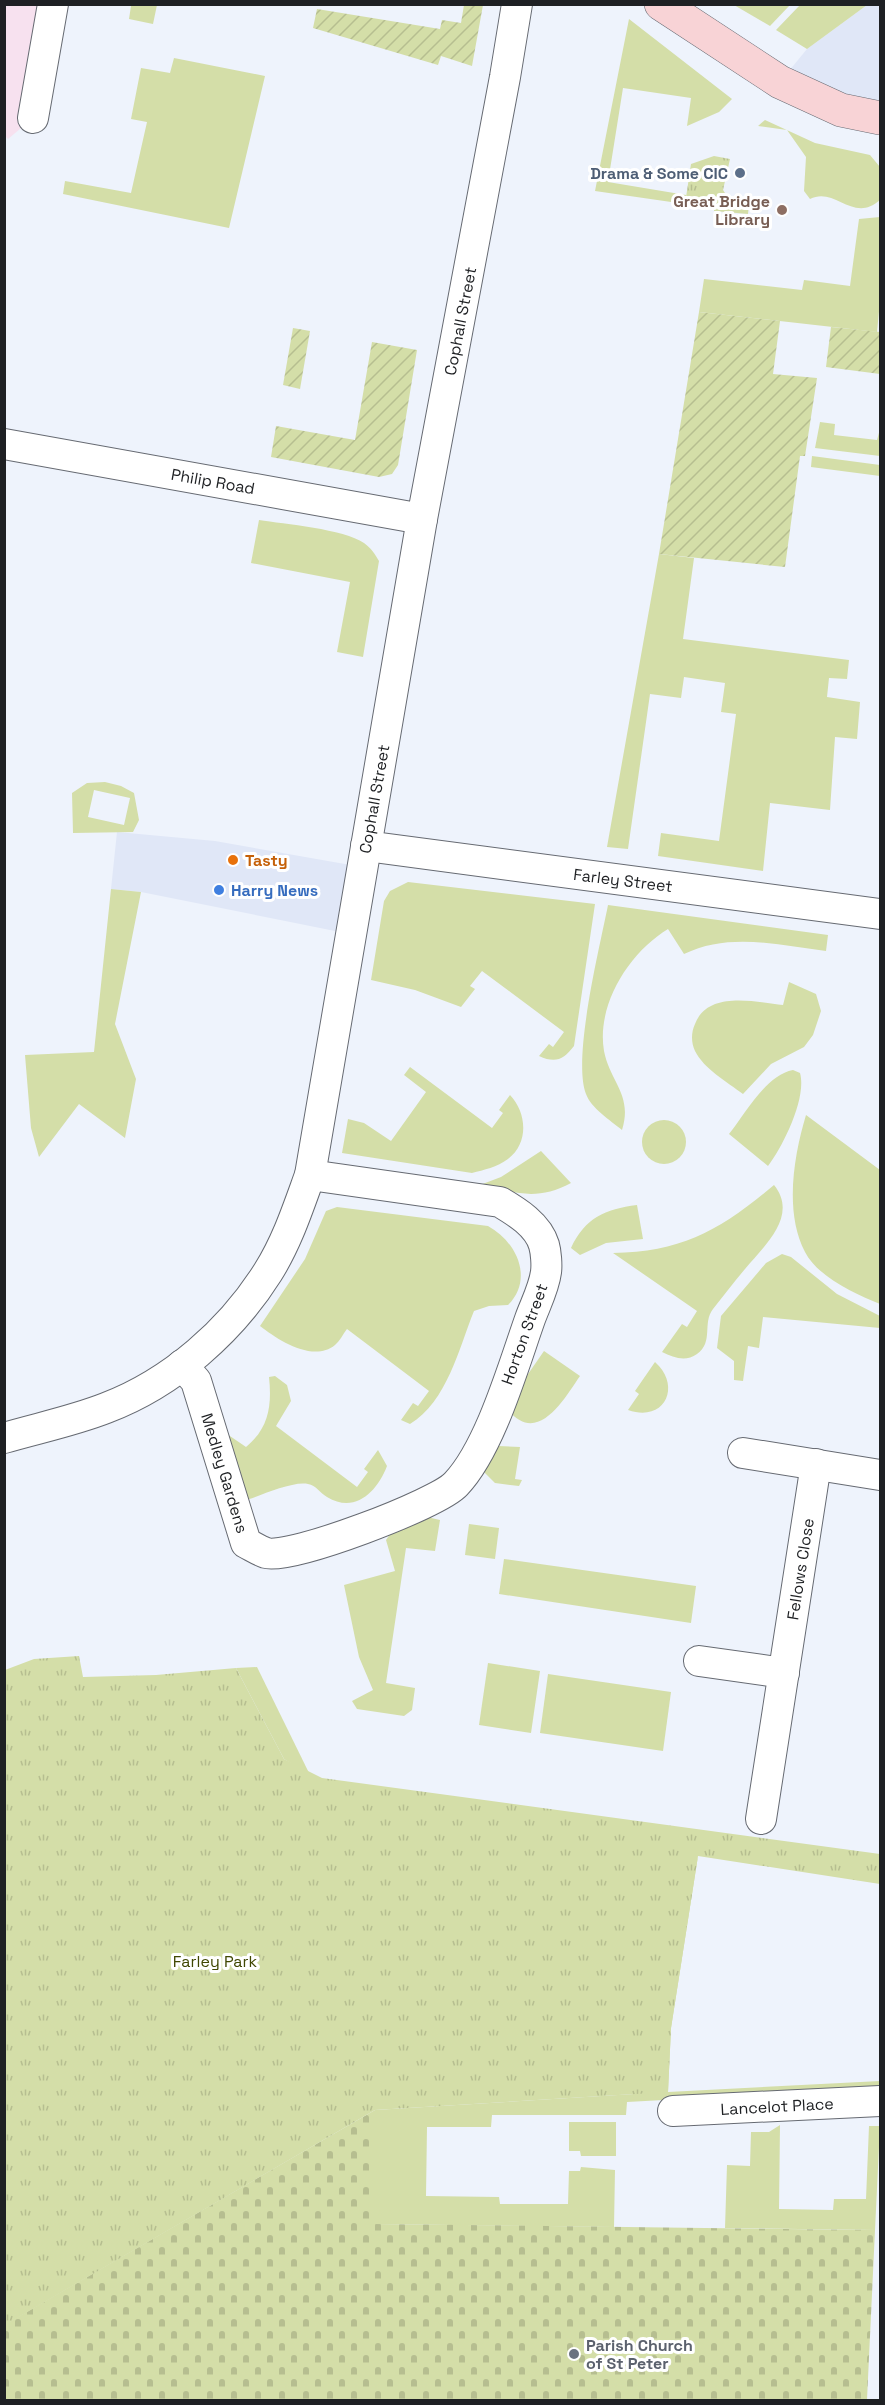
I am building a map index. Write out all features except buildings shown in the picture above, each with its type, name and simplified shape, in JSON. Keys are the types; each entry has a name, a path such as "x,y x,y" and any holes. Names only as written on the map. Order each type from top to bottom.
{"main road":[{"path":"661,4 780,82 842,110 880,118"}],"street":[{"path":"33,118 53,4"},
{"name":"Cophall Street","path":"4,1438 105,1408 132,1396 182,1365 229,1324 268,1272 292,1225 310,1175 422,519 506,77 517,4"},
{"name":"Philip Road","path":"4,444 422,519"},
{"name":"Farley Street","path":"366,846 880,914"},
{"name":"Horton Street","path":"287,1551 381,1523 455,1486 474,1461 492,1421 546,1272 544,1245 535,1229 519,1213 500,1202 310,1175"},
{"name":"Medley Gardens","path":"182,1365 196,1381 246,1543 267,1554 287,1551"},
{"path":"743,1453 880,1475"},
{"name":"Fellows Close","path":"761,1819 816,1464"},
{"path":"699,1661 784,1673"},
{"name":"Lancelot Place","path":"673,2111 880,2101"}],"shaded area":[{"path":"5,5 53,5 33,118 8,139 5,136"},
{"path":"867,5 880,5 880,118 780,82 807,49"},
{"path":"117,832 215,841 362,867 350,934 141,892 111,889"}],"green space":[{"path":"790,4 770,26 734,5"},
{"path":"124,5 157,5 153,24 129,19 131,6"},
{"path":"464,5 483,5 472,66 441,56 438,65 313,28 317,9 440,29 442,20 461,23"},
{"path":"800,5 867,5 807,49 776,30"},
{"path":"629,19 732,99 719,112 687,126 691,98 623,88 608,182 686,195 685,204 595,191"},
{"path":"174,58 265,76 229,228 63,194 65,181 131,193 147,122 131,119 141,68 170,73"},
{"path":"765,120 787,130 758,126"},
{"path":"787,130 815,143 870,155 880,167 880,200 861,208 828,197 819,196 810,199 804,191 806,157"},
{"path":"714,156 730,159 723,190 731,202 749,204 748,214 714,211 714,208 685,204 691,164"},
{"path":"880,217 880,301 877,332 699,312 704,279 802,290 804,280 850,286 859,219"},
{"path":"699,312 780,321 773,374 817,378 805,456 800,456 785,567 659,554"},
{"path":"831,327 880,332 880,374 826,367"},
{"path":"293,328 310,331 300,389 283,385"},
{"path":"372,342 417,350 398,465 392,474 379,477 271,457 276,426 355,440"},
{"path":"820,422 835,424 834,435 877,440 880,429 880,456 815,448"},
{"path":"812,456 880,465 880,476 811,467"},
{"path":"259,520 343,534 364,543 373,551 379,561 363,657 337,652 350,582 251,563"},
{"path":"659,554 694,558 683,639 849,660 847,679 829,678 827,697 860,702 857,739 835,737 830,810 770,803 763,871 658,856 661,833 719,841 736,714 721,712 725,683 684,677 681,698 650,694 628,849 607,847"},
{"path":"105,782 121,786 134,793 139,820 133,832 73,833 72,793 87,783","holes":["94,790 130,798 124,825 88,817"]},
{"path":"408,882 595,904 574,1046 567,1054 555,1060 539,1056 549,1044 553,1047 564,1032 482,971 470,986 475,989 461,1007 415,990 371,980 384,901 390,891"},
{"path":"111,889 141,892 115,1024 136,1079 125,1138 79,1104 39,1157 31,1128 25,1055 94,1052"},
{"path":"608,905 828,935 826,951 736,942 701,947 684,954 668,929 641,951 629,965 611,998 605,1015 603,1033 607,1062 625,1107 622,1130 601,1114 588,1099 583,1077 582,1055 589,1001"},
{"path":"789,982 816,994 821,1011 813,1035 804,1047 771,1064 743,1094 716,1075 699,1058 693,1045 694,1027 701,1013 721,1002 746,1001 783,1005"},
{"path":"410,1067 492,1128 503,1113 499,1110 510,1095 520,1110 523,1128 520,1145 515,1152 499,1164 472,1173 342,1153 348,1119 364,1123 391,1141 426,1092 404,1075"},
{"path":"793,1070 800,1073 800,1095 797,1108 787,1134 768,1166 729,1134 765,1087 783,1073"},
{"path":"806,1115 880,1170 880,1304 849,1290 828,1277 805,1252 795,1219 793,1183"},
{"path":"664,1120 680,1126 686,1142 680,1158 664,1164 648,1158 642,1142 648,1126"},
{"path":"541,1151 571,1183 559,1189 537,1194 515,1193 480,1185 501,1177"},
{"path":"774,1185 781,1197 783,1208 781,1219 769,1240 713,1309 708,1320 707,1338 702,1349 693,1356 684,1358 662,1352 682,1324 687,1327 697,1311 613,1253 660,1248 700,1235 737,1214"},
{"path":"637,1205 643,1239 606,1243 580,1255 571,1248 583,1229 597,1217 615,1209"},
{"path":"337,1207 488,1226 507,1241 519,1262 520,1284 516,1295 508,1305 489,1306 474,1311 443,1388 423,1414 410,1424 401,1420 413,1403 418,1406 429,1391 347,1329 335,1345 317,1352 296,1348 260,1326 305,1259 326,1211"},
{"path":"782,1254 791,1257 837,1294 880,1316 880,1328 763,1317 759,1348 748,1346 743,1381 734,1380 734,1361 717,1348 721,1316 766,1263"},
{"path":"544,1351 580,1376 549,1415 540,1421 530,1423 519,1420 508,1410 526,1377"},
{"path":"655,1362 663,1371 667,1381 666,1400 652,1411 641,1413 628,1410 639,1394 635,1391"},
{"path":"275,1376 287,1385 291,1401 276,1426 357,1487 368,1472 364,1469 378,1450 387,1466 377,1484 364,1498 356,1502 337,1502 313,1486 301,1484 244,1501 227,1434 246,1447 254,1440 267,1415 270,1397 269,1377"},
{"path":"498,1446 520,1447 515,1479 522,1480 519,1486 495,1483 484,1472"},
{"path":"427,1517 440,1520 435,1551 406,1548 386,1683 415,1688 412,1710 404,1716 357,1709 352,1701 373,1690 359,1657 344,1585 395,1571 386,1540 393,1530"},
{"path":"469,1524 499,1528 495,1559 465,1555"},
{"path":"504,1559 696,1586 691,1623 499,1594"},
{"name":"Farley Park","path":"79,1656 83,1677 156,1675 236,1668 284,1759 322,1778 880,1854 880,1884 698,1856 671,2028 668,2092 375,2110 5,2325 5,1670 34,1659"},
{"path":"488,1663 540,1671 531,1733 479,1725"},
{"path":"257,1667 310,1775 284,1759 236,1668"},
{"path":"548,1674 671,1692 663,1751 540,1733"},
{"path":"698,1856 671,2028 668,2092 880,2081 880,2088 627,2102 626,2115 492,2115 491,2127 427,2127 426,2196 499,2197 500,2204 568,2204 569,2171 580,2171 581,2167 615,2170 614,2227 374,2224 375,2110 634,2094"},
{"path":"375,2110 375,2224 875,2230 867,2400 5,2400 4,2325"},
{"path":"569,2122 616,2122 616,2156 581,2156 580,2151 569,2151"},
{"path":"780,2125 779,2209 833,2210 834,2199 866,2199 869,2126 880,2126 875,2230 725,2228 727,2165 750,2166 751,2132 769,2132"}],"place":[{"name":"Drama & Some CIC","path":"740,173"},
{"name":"Great Bridge Library","path":"782,210"},
{"name":"Tasty","path":"233,860"},
{"name":"Harry News","path":"219,890"},
{"name":"Parish Church of St Peter","path":"574,2354"}]}
